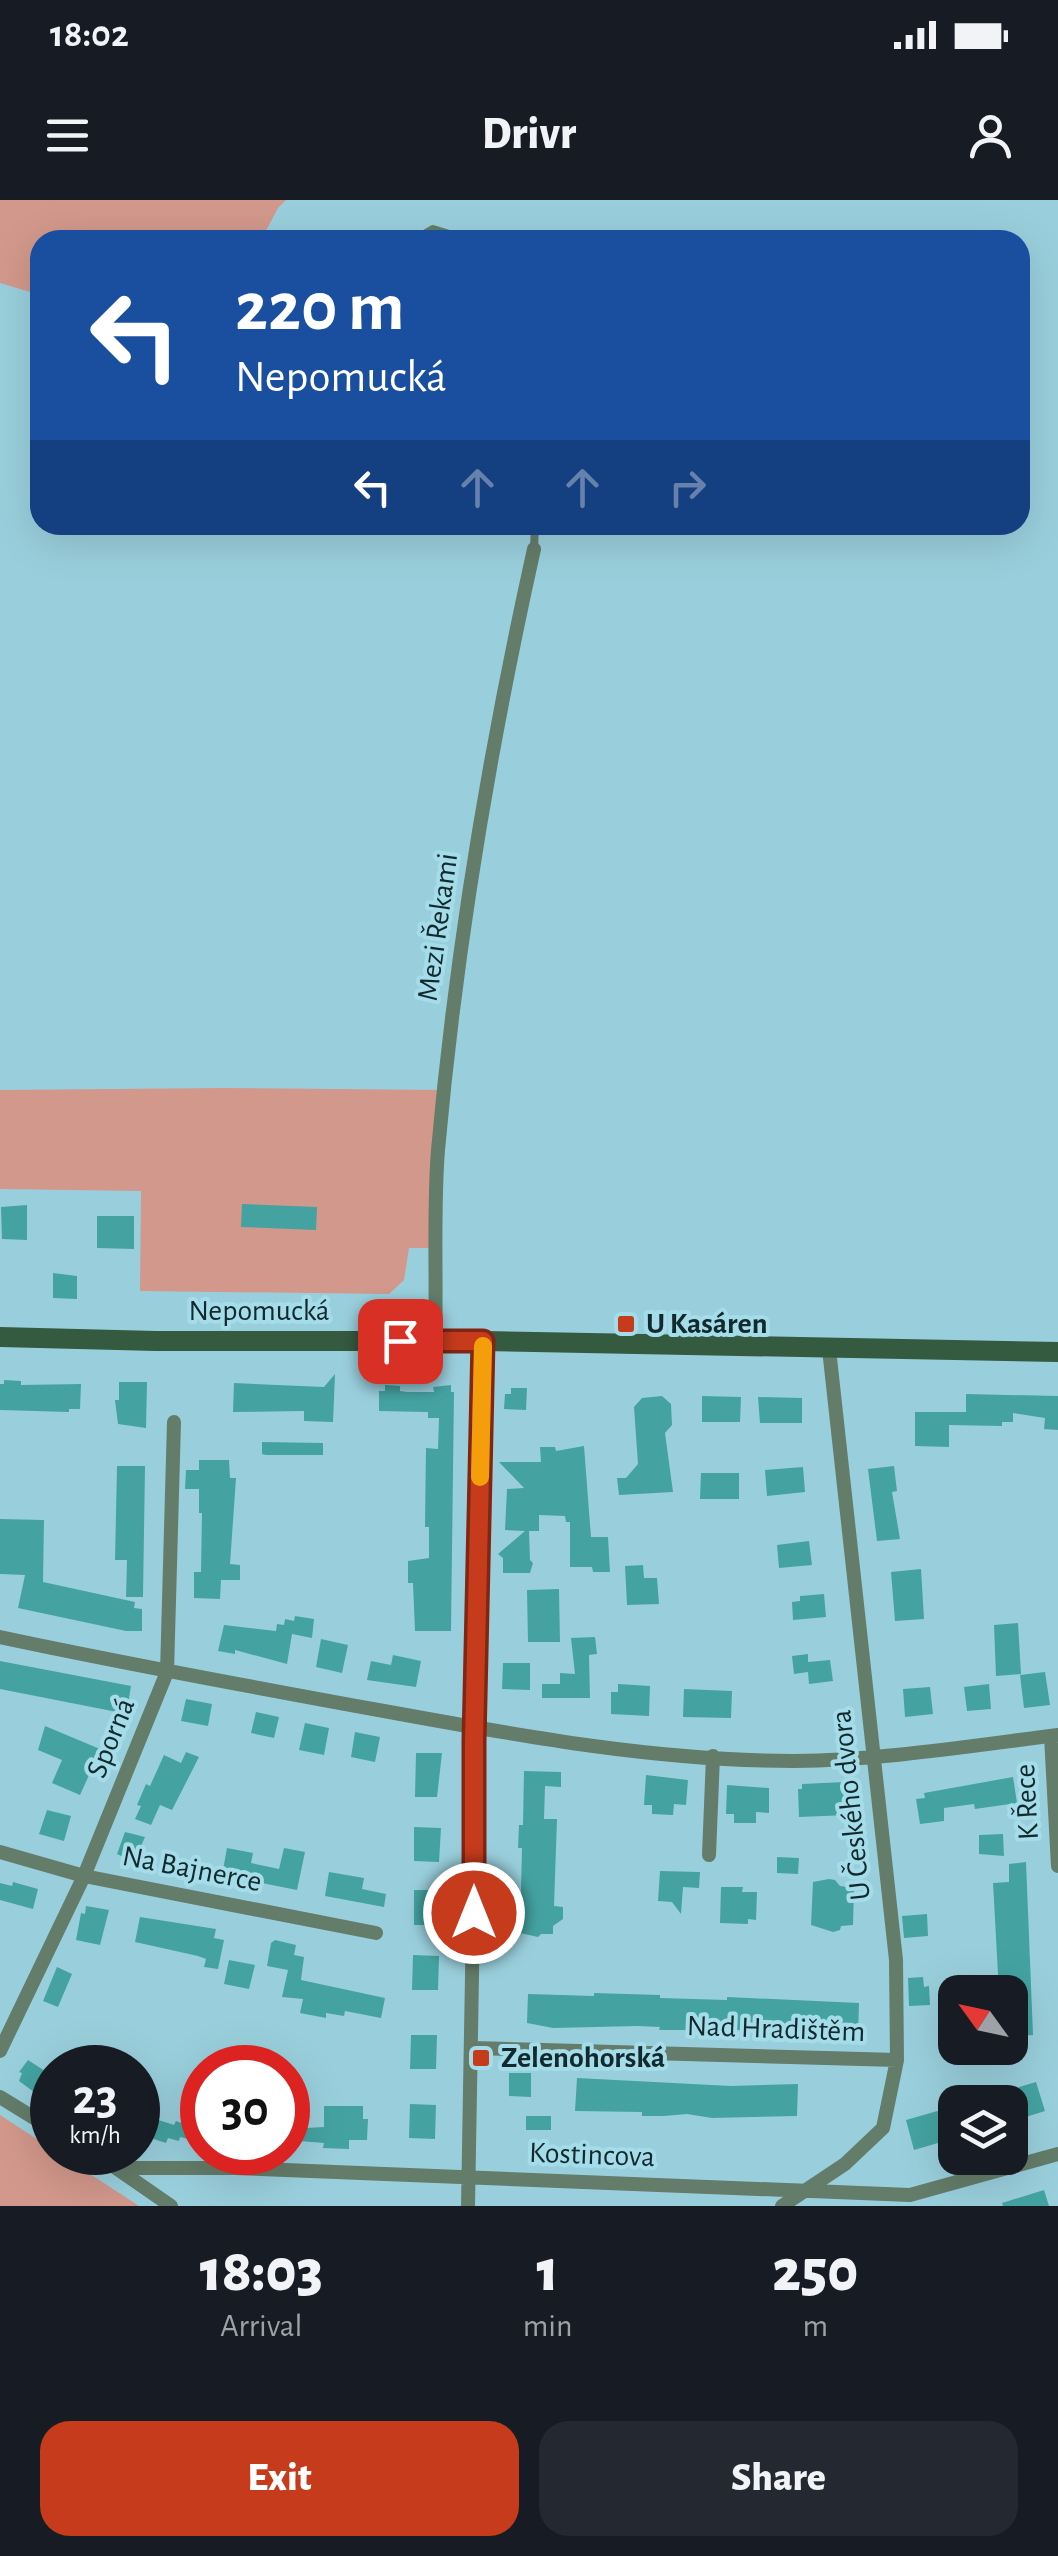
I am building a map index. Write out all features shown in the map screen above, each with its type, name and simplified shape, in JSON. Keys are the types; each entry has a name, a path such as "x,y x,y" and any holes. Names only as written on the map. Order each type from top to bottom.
{"street":[{"name":"Mezi Řekami","path":"435,1341 438,1154 457,973 496,720 534,549"},
{"name":"Nepomucká","path":"0,1337 1058,1352"},
{"path":"468,2206 483,1341"},
{"name":"U Českého dvora","path":"782,2206 845,2164 883,2128 897,2060 896,1960 829,1348"},
{"name":"Sporná","path":"0,2051 84,1876 167,1672 174,1422"},
{"path":"0,1637 474,1728 647,1754 792,1761 874,1758 1054,1735"},
{"name":"K Řece","path":"1054,1735 1058,1866"},
{"path":"709,1856 713,1756"},
{"name":"Na Bajnerce","path":"0,1852 84,1876 376,1933"},
{"name":"Nad Hradištěm","path":"473,2048 897,2060"},
{"path":"0,2098 30,2115"},
{"name":"Kostincova","path":"160,2168 910,2194 1058,2154"},
{"path":"129,2175 171,2206"}],"lane":[{"name":"Mezi Řekami","path":"534,549 535,535"}],"shaded area":[{"path":"0,200 286,200 266,230 30,230 30,292 0,283"},
{"path":"0,1090 445,1090 437,1248 409,1248 404,1280 389,1294 140,1291 141,1191 0,1189"},
{"path":"0,2115 30,2135 30,2175 92,2175 139,2206 0,2206"}],"building":[{"path":"242,1204 317,1207 316,1230 241,1227"},
{"path":"27,1205 27,1240 2,1239 1,1207"},
{"path":"97,1216 134,1216 134,1249 97,1248"},
{"path":"53,1273 77,1276 77,1299 53,1298"},
{"path":"335,1374 333,1422 304,1421 304,1411 233,1412 234,1383 324,1387"},
{"path":"4,1380 21,1381 21,1385 81,1384 80,1409 0,1410 0,1384"},
{"path":"119,1382 147,1382 146,1428 118,1424 115,1400 119,1400"},
{"path":"385,1385 400,1386 400,1391 407,1392 434,1392 433,1387 451,1385 454,1392 451,1631 415,1631 413,1583 408,1583 408,1561 429,1558 429,1527 425,1527 426,1448 438,1449 439,1418 428,1418 428,1412 379,1411 379,1391 385,1391"},
{"path":"511,1388 527,1388 526,1410 504,1409 505,1394 511,1394"},
{"path":"966,1394 1058,1396 1058,1430 1044,1429 1045,1418 1013,1413 1013,1422 1002,1422 1002,1426 949,1425 949,1447 915,1446 915,1412 966,1412"},
{"path":"662,1396 671,1404 672,1425 665,1433 673,1492 619,1495 617,1478 626,1478 638,1464 634,1407 642,1398"},
{"path":"702,1396 741,1397 740,1422 702,1422"},
{"path":"758,1397 802,1398 802,1423 760,1423"},
{"path":"262,1442 323,1443 323,1455 266,1455 262,1454"},
{"path":"584,1446 591,1537 608,1537 610,1572 570,1567 570,1522 566,1522 565,1516 539,1515 539,1531 529,1531 533,1563 530,1573 503,1573 503,1558 498,1554 525,1531 505,1530 507,1489 524,1488 499,1462 541,1462 540,1447 555,1447 556,1451"},
{"path":"199,1460 229,1460 230,1478 236,1478 230,1564 240,1565 240,1580 221,1580 220,1599 194,1598 194,1572 201,1572 202,1513 199,1489 185,1489 186,1470 199,1470"},
{"path":"117,1466 145,1466 143,1597 126,1597 127,1560 115,1560"},
{"path":"894,1466 897,1491 892,1492 900,1539 877,1541 868,1469"},
{"path":"803,1467 805,1492 767,1496 765,1470"},
{"path":"701,1473 739,1473 739,1499 700,1499"},
{"path":"0,1519 44,1520 43,1582 135,1602 134,1608 142,1609 142,1631 18,1608 25,1575 0,1574"},
{"path":"809,1541 812,1565 779,1568 777,1545"},
{"path":"643,1565 644,1578 657,1578 659,1604 627,1605 625,1566"},
{"path":"921,1569 924,1619 895,1621 891,1572"},
{"path":"559,1589 560,1642 528,1642 527,1590"},
{"path":"824,1594 826,1617 793,1620 792,1602 800,1601 800,1596"},
{"path":"295,1616 314,1619 312,1638 292,1634 287,1664 235,1650 235,1654 218,1651 224,1625 276,1631 277,1624 284,1625 285,1619 294,1621"},
{"path":"1018,1623 1021,1674 996,1676 994,1625"},
{"path":"595,1637 597,1654 589,1655 590,1698 542,1698 542,1684 560,1684 560,1673 575,1674 571,1638"},
{"path":"321,1639 348,1645 342,1673 316,1667"},
{"path":"808,1654 808,1662 830,1660 833,1681 809,1684 808,1672 794,1674 792,1656"},
{"path":"393,1655 421,1661 416,1687 367,1680 371,1661 391,1665"},
{"path":"0,1661 131,1686 123,1735 109,1770 94,1764 80,1795 52,1783 62,1760 38,1750 45,1726 100,1749 117,1712 0,1689"},
{"path":"503,1663 530,1663 530,1690 502,1689"},
{"path":"1045,1672 1050,1705 1024,1708 1020,1675"},
{"path":"618,1684 650,1686 649,1716 611,1714 611,1692 618,1692"},
{"path":"989,1684 991,1709 967,1711 964,1687"},
{"path":"930,1687 933,1714 905,1717 903,1689"},
{"path":"684,1689 732,1691 731,1718 683,1717"},
{"path":"186,1699 212,1704 208,1726 181,1721"},
{"path":"256,1712 279,1717 274,1738 251,1733"},
{"path":"305,1723 329,1728 324,1755 299,1750"},
{"path":"355,1732 380,1737 375,1762 351,1757"},
{"path":"186,1752 199,1757 172,1810 160,1805 151,1825 135,1819 146,1784 150,1786 164,1755 181,1763"},
{"path":"416,1753 442,1753 437,1797 415,1797"},
{"path":"524,1771 561,1772 561,1787 545,1786 544,1819 557,1819 554,1906 563,1907 563,1919 553,1926 553,1934 538,1937 520,1933 522,1848 518,1848 519,1825 523,1825"},
{"path":"646,1775 688,1780 686,1805 674,1804 673,1815 652,1814 652,1805 644,1805"},
{"path":"1013,1777 1017,1803 975,1809 974,1804 944,1808 944,1821 920,1824 916,1799 925,1798 924,1793"},
{"path":"845,1782 856,1806 848,1815 799,1817 798,1789 802,1789 802,1784"},
{"path":"727,1785 769,1788 769,1813 756,1812 756,1823 734,1823 734,1814 726,1814"},
{"path":"47,1810 71,1816 64,1841 39,1834"},
{"path":"414,1827 441,1828 439,1862 414,1861"},
{"path":"125,1832 145,1837 134,1862 117,1854"},
{"path":"1003,1834 1004,1856 979,1854 979,1835"},
{"path":"227,1848 253,1853 251,1863 279,1869 284,1848 305,1852 297,1890 222,1875"},
{"path":"777,1857 799,1858 798,1874 777,1873"},
{"path":"1026,1862 1033,2035 1028,2035 1028,1975 998,1975 993,1883 1009,1882 1009,1864"},
{"path":"660,1871 700,1872 699,1888 683,1887 681,1914 672,1902 658,1901"},
{"path":"329,1872 364,1878 362,1889 386,1894 384,1907 325,1896"},
{"path":"829,1879 854,1888 853,1925 841,1926 833,1932 811,1925 813,1882"},
{"path":"13,1882 38,1889 33,1909 0,1900 0,1883 12,1886"},
{"path":"721,1887 743,1887 742,1892 757,1892 756,1920 748,1919 748,1924 720,1923"},
{"path":"414,1890 439,1890 439,1925 414,1925"},
{"path":"86,1906 109,1910 100,1945 76,1940"},
{"path":"927,1914 928,1936 904,1938 902,1916"},
{"path":"140,1917 216,1929 214,1938 224,1940 218,1969 204,1967 206,1959 198,1956 135,1942"},
{"path":"275,1940 296,1945 294,1955 304,1957 301,1980 385,1998 381,2018 345,2011 344,2016 326,2013 326,2018 300,2013 303,1999 282,1997 288,1970 267,1966"},
{"path":"413,1955 439,1956 438,1990 412,1990"},
{"path":"229,1960 255,1965 249,1989 224,1984"},
{"path":"57,1967 72,1974 58,2007 43,2001"},
{"path":"923,1977 924,1987 929,1986 930,2005 909,2006 908,1978"},
{"path":"528,1994 859,2003 858,2035 659,2030 660,2027 638,2026 553,2028 527,2023"},
{"path":"411,2035 437,2035 436,2069 410,2069"},
{"path":"30,2061 30,2089 19,2081 19,2072"},
{"path":"509,2073 531,2073 531,2097 509,2096"},
{"path":"577,2078 731,2086 798,2084 797,2116 712,2118 575,2111"},
{"path":"1036,2082 1045,2111 1028,2116 1026,2085"},
{"path":"410,2104 436,2105 435,2139 409,2138"},
{"path":"324,2106 363,2106 363,2119 368,2119 367,2140 349,2140 349,2149 323,2148 324,2143 310,2142 310,2128 324,2127"},
{"path":"938,2111 938,2143 914,2150 906,2120"},
{"path":"526,2116 551,2116 551,2130 526,2130"},
{"path":"160,2120 174,2125 180,2122 179,2141 168,2138 166,2143 160,2141"},
{"path":"1044,2190 1049,2206 1003,2206 1002,2203"}],"slow traffic":[{"path":"480,1477 483,1346"}],"place":[{"name":"U Kasáren","path":"626,1324"},
{"name":"Zelenohorská","path":"481,2058"}],"route":[{"path":"400,1341 483,1341 474,1913"}]}
